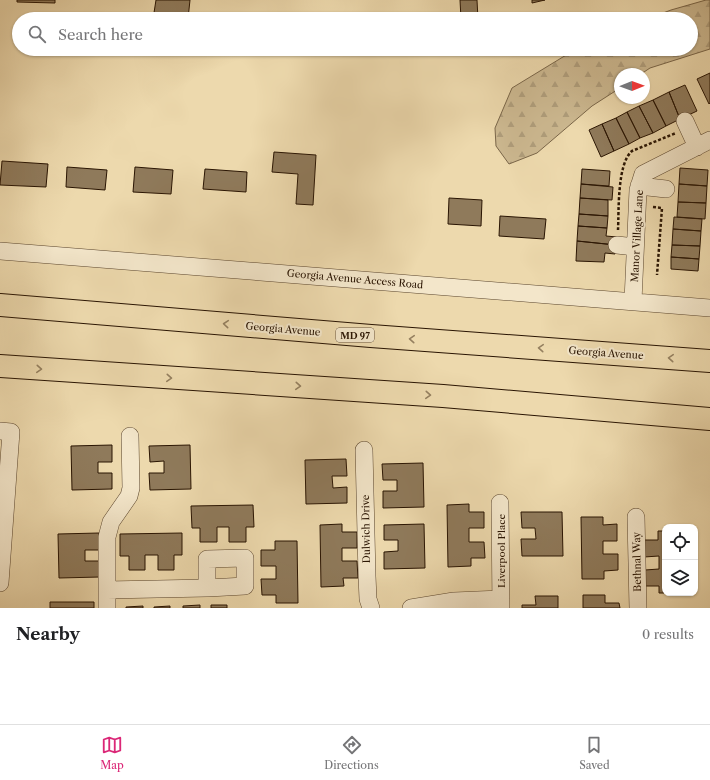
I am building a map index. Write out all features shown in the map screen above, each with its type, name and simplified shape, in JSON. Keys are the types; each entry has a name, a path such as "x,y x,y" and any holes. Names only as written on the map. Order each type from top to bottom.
{"main road":[{"name":"Georgia Avenue","path":"0,305 108,315 710,361"},
{"path":"0,320 38,321 108,315"},
{"path":"0,366 442,396 710,419"}],"street":[{"path":"685,121 703,144"},
{"name":"Manor Village Lane","path":"633,301 639,186 642,174 703,144"},
{"path":"639,186 666,189"},
{"path":"617,245 635,247"},
{"name":"Georgia Avenue Access Road","path":"0,251 710,308"},
{"path":"0,432 11,432 0,583"},
{"path":"107,608 107,537 112,522 129,496 131,488 130,436"},
{"name":"Dulwich Drive","path":"364,450 368,599 371,608"},
{"name":"Liverpool Place","path":"500,503 501,603"},
{"name":"Bethnal Way","path":"636,517 638,608"},
{"path":"107,590 207,588"},
{"path":"411,608 454,604 501,603"}],"green space":[{"path":"710,0 710,49 698,53 698,12 666,12"},
{"path":"565,56 688,56 650,68 614,68 614,92 592,106 537,153 509,164 496,146 495,128 512,88"}],"building":[{"path":"17,0 55,0 55,3 17,2"},
{"path":"156,0 190,0 189,12 154,12"},
{"path":"460,0 477,0 478,12 461,12"},
{"path":"532,0 545,0 532,3"},
{"path":"710,73 710,103 709,104 697,79"},
{"path":"685,85 697,111 680,119 669,92"},
{"path":"669,92 680,119 666,126 653,100"},
{"path":"653,100 666,126 653,133 639,106 650,104 650,101"},
{"path":"639,106 653,133 640,138 627,112"},
{"path":"627,112 640,138 629,144 616,118"},
{"path":"616,118 629,144 614,151 602,124"},
{"path":"602,124 614,151 601,157 589,130"},
{"path":"274,152 316,155 313,205 296,204 298,174 272,172"},
{"path":"2,161 48,164 46,187 0,185"},
{"path":"67,167 107,170 105,190 66,187"},
{"path":"135,167 173,170 171,194 133,192"},
{"path":"680,168 708,170 707,186 679,184"},
{"path":"205,169 247,172 246,192 203,189"},
{"path":"582,169 610,171 609,186 581,184"},
{"path":"581,184 613,187 612,200 580,198"},
{"path":"679,184 707,186 706,203 678,202"},
{"path":"449,198 482,200 481,226 448,224"},
{"path":"580,198 608,200 608,216 579,214"},
{"path":"678,202 706,203 705,219 677,217"},
{"path":"579,214 608,216 607,228 578,226"},
{"path":"500,216 546,219 544,239 499,236"},
{"path":"674,217 702,219 701,231 673,229"},
{"path":"578,226 607,228 606,236 617,237 616,245 577,241"},
{"path":"673,229 701,231 700,246 672,245"},
{"path":"577,241 616,245 615,254 605,253 604,262 576,261"},
{"path":"672,245 700,246 699,259 671,257"},
{"path":"671,257 699,259 698,271 671,269"},
{"path":"112,445 112,462 98,462 98,473 112,473 112,489 72,490 71,446"},
{"path":"190,445 191,489 150,490 149,473 164,473 164,461 150,462 149,446"},
{"path":"346,459 347,476 332,476 333,488 347,487 347,503 306,504 305,460"},
{"path":"423,463 424,507 383,508 383,491 397,491 397,480 383,480 382,464"},
{"path":"469,504 469,512 484,512 484,528 469,528 469,542 484,542 485,558 471,558 471,566 448,567 447,505"},
{"path":"253,505 254,527 246,527 246,542 229,542 229,527 217,527 217,542 200,542 200,528 192,528 191,506"},
{"path":"521,512 562,512 563,556 522,556 521,539 536,539 535,528 522,528"},
{"path":"581,517 603,517 603,525 617,524 617,541 603,541 603,554 618,554 618,570 604,571 604,579 582,579"},
{"path":"342,524 342,532 357,532 357,548 342,548 342,561 357,561 358,578 343,578 344,586 321,587 320,525"},
{"path":"424,524 425,568 384,569 384,552 398,551 398,540 384,540 384,525"},
{"path":"658,531 662,531 662,593 659,593 659,586 645,586 645,570 659,569 659,556 644,557 644,540 658,540"},
{"path":"99,533 100,550 85,550 85,561 99,561 100,577 59,578 58,534"},
{"path":"182,533 182,555 174,555 174,570 158,570 158,555 145,555 145,570 129,570 129,556 120,556 120,534"},
{"path":"275,541 297,541 298,603 276,603 276,595 262,595 261,579 276,579 276,566 261,566 261,550 275,550"},
{"path":"583,595 605,595 605,603 619,603 620,608 583,608"},
{"path":"535,596 558,596 558,608 522,608 522,605 536,605"},
{"path":"50,602 94,602 94,608 50,608"},
{"path":"200,605 200,608 183,608 183,606"},
{"path":"211,605 227,605 227,608 211,608"},
{"path":"143,606 143,608 126,608 126,607"},
{"path":"170,606 170,608 154,608 154,607"}]}
